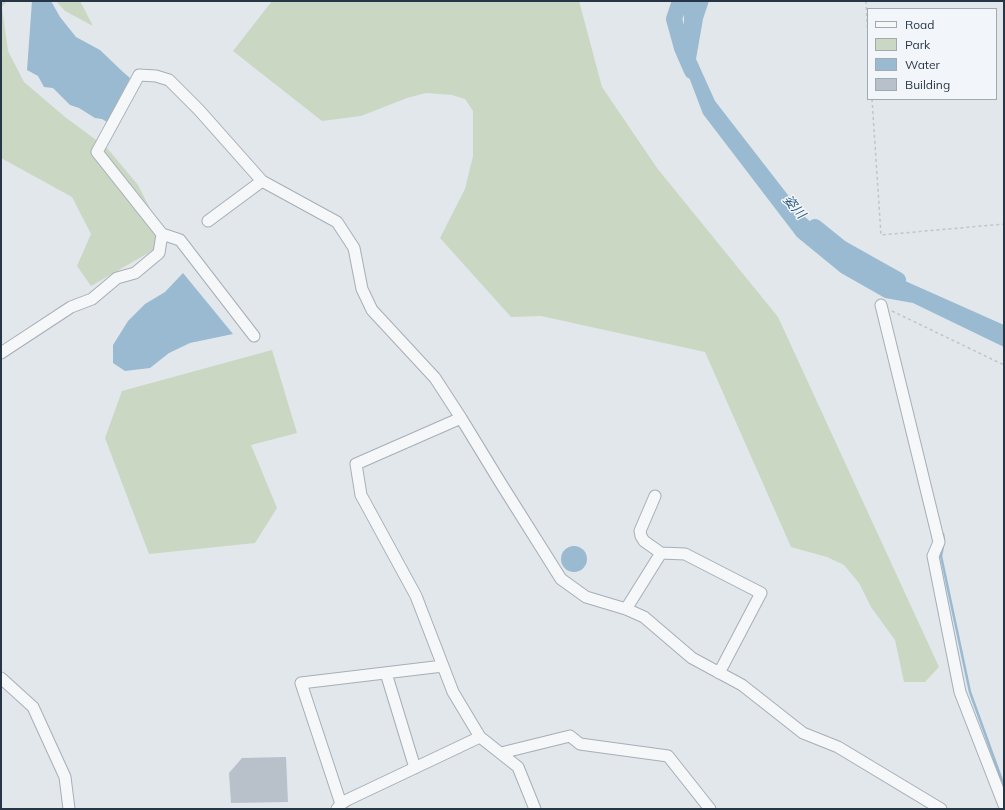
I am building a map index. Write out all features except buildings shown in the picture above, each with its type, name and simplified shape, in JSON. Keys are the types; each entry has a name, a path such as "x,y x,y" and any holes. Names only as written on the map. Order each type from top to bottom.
{"street":[{"path":"254,336 180,240 162,234 97,152 138,75 156,76 169,80 199,110 262,181 337,222 354,248 362,289 372,310 435,378 561,579 586,597 626,608 644,617 692,658 742,685 803,733 838,747 941,809"},
{"path":"208,221 262,181"},
{"path":"1,353 71,307 92,299 117,278 136,273 159,253 162,234"},
{"path":"881,305 939,542 933,556 960,692 1004,805"},
{"path":"461,418 356,464 361,494 416,596 453,692 480,737 518,767 535,809"},
{"path":"655,496 640,531 644,541 661,553 685,554 761,593 719,673"},
{"path":"626,608 661,553"},
{"path":"443,666 302,683 339,806 480,737"},
{"path":"386,673 415,768"},
{"path":"1,678 33,707 65,778 69,809"},
{"path":"501,753 570,736 580,744 668,756 710,809"}],"path":[{"path":"866,1 867,20"},
{"path":"872,100 881,235 1004,224"},
{"path":"881,305 1004,365"}],"green space":[{"path":"1,1 7,1 2,7 8,51 24,82 65,117 107,148 138,185 164,236 162,245 91,286 77,266 91,234 72,197 1,158"},
{"path":"56,1 80,1 93,26 65,11"},
{"path":"272,1 579,1 602,87 657,168 778,317 939,667 925,682 904,682 895,640 871,607 859,583 844,565 827,557 791,547 705,352 541,316 511,317 440,238 465,189 473,156 473,111 465,99 452,95 426,93 407,98 361,116 322,121 233,51"},
{"path":"272,350 297,433 251,445 277,508 255,543 149,554 105,438 122,391"}],"water":[{"path":"32,1 51,1 60,17 76,37 100,50 130,78 107,122 102,119 95,118 79,108 70,105 53,88 44,87 38,76 27,70"},
{"path":"680,1 709,1 703,19 696,59 715,101 805,217 849,256 1004,325 1004,347 913,303 885,298 841,273 797,237 703,114 684,64 684,14"},
{"path":"183,273 233,334 190,343 169,353 150,368 125,371 113,363 113,345 128,321 145,304 165,292"},
{"path":"574,546 583,550 587,559 583,568 574,572 565,568 561,559 565,550"}],"waterway":[{"name":"姿川","path":"680,1 674,19 682,48 692,71"},
{"name":"姿川","path":"815,227 841,248 898,280"},
{"path":"943,534 944,541 941,556 970,692 1004,786"}]}
